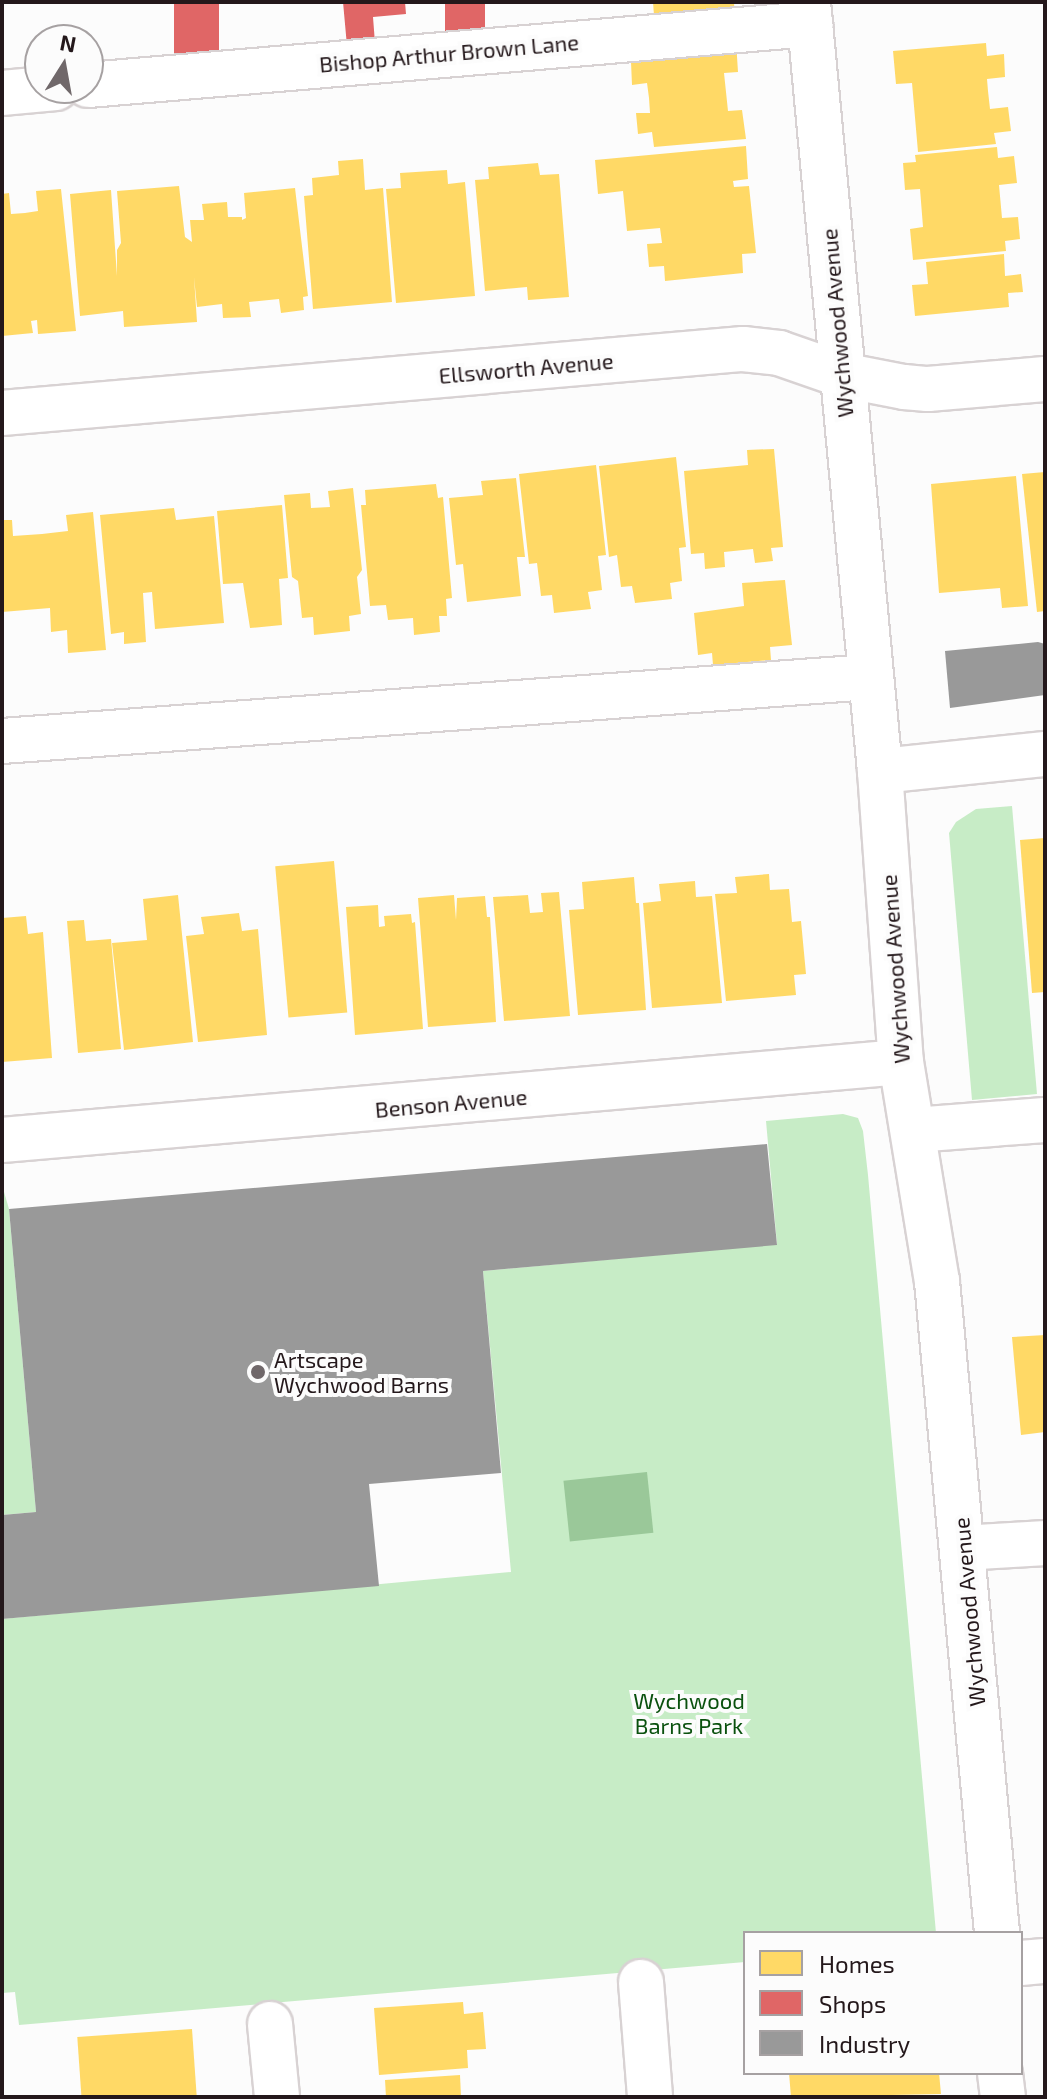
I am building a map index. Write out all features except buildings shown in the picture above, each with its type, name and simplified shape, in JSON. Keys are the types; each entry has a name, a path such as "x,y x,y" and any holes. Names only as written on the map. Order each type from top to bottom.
{"street":[{"name":"Bishop Arthur Brown Lane","path":"104,84 753,26 809,13"},
{"name":"Wychwood Avenue","path":"809,13 880,771 901,1062 937,1281 997,1931"},
{"path":"2,93 24,91"},
{"name":"Ellsworth Avenue","path":"2,413 743,349 779,353 842,375 928,389 1045,379"},
{"path":"2,741 869,677"},
{"path":"880,771 1045,754"},
{"name":"Benson Avenue","path":"2,1140 901,1062"},
{"path":"914,1130 1045,1120"},
{"path":"962,1548 1045,1543"},
{"path":"1023,1963 1045,1961"},
{"path":"641,1982 650,2097"},
{"path":"270,2024 277,2097"},
{"path":"1000,2075 1003,2097"}],"green space":[{"path":"1012,806 1037,1094 972,1100 949,833 956,822 976,809"},
{"name":"Wychwood Barns Park","path":"843,1114 858,1118 863,1131 936,1931 743,1931 743,1962 19,2025 15,1992 2,1993 2,1619 511,1572 483,1271 777,1244 766,1121"},
{"path":"2,1185 9,1209 36,1512 2,1515"}],"shaded area":[{"path":"647,1472 653,1533 570,1541 563,1481"}],"place":[{"name":"Artscape Wychwood Barns","path":"258,1372"}]}
